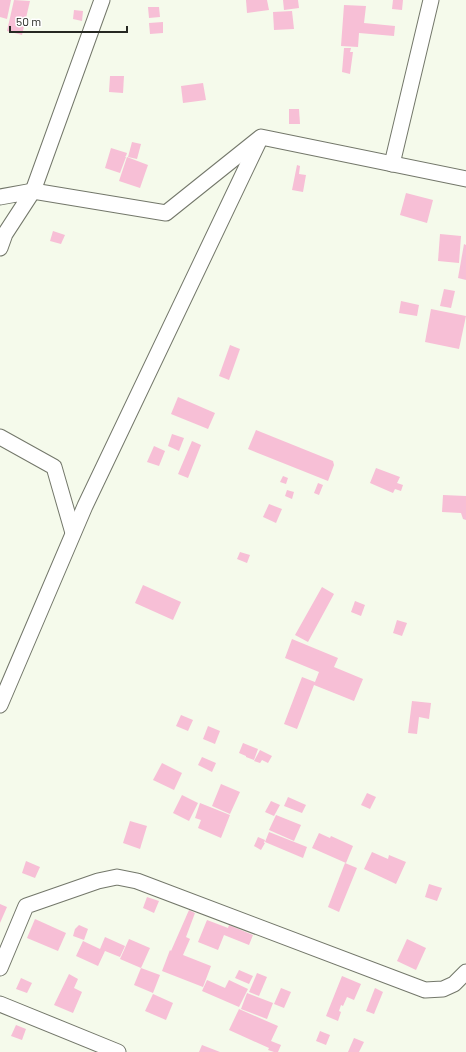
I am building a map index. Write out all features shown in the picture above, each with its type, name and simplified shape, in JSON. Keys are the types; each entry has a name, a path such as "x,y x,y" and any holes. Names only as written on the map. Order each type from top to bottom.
{"street":[{"path":"0,248 5,234 33,191 102,0"},
{"path":"392,164 431,0"},
{"path":"0,197 33,191 166,213 261,137"},
{"path":"261,137 466,179"},
{"path":"0,704 85,506 261,137"},
{"path":"0,437 54,467 74,533"},
{"path":"0,968 26,906 98,881 117,877 137,881 425,990 443,989 454,984 466,972"},
{"path":"0,1004 118,1052"}],"building":[{"path":"0,0 11,0 7,19 0,17"},
{"path":"14,0 30,1 22,35 7,31"},
{"path":"246,0 267,0 269,10 247,13"},
{"path":"283,0 298,0 299,8 284,10"},
{"path":"393,0 403,0 402,10 392,9"},
{"path":"344,5 366,6 364,23 395,26 394,36 359,33 358,47 341,46"},
{"path":"148,7 159,7 160,17 149,18"},
{"path":"74,10 83,11 82,21 73,19"},
{"path":"292,11 294,29 274,30 273,12"},
{"path":"163,22 163,33 150,34 149,23"},
{"path":"344,48 351,48 350,52 353,52 350,74 342,72"},
{"path":"110,76 124,76 123,93 109,92"},
{"path":"203,83 206,100 183,103 181,86"},
{"path":"289,109 299,109 300,124 289,124"},
{"path":"132,142 141,144 137,159 128,157"},
{"path":"111,148 127,153 120,173 105,168"},
{"path":"127,157 148,165 140,188 119,181"},
{"path":"297,165 300,166 299,174 306,175 303,192 292,190"},
{"path":"406,193 433,200 427,223 400,215"},
{"path":"53,231 65,235 61,244 50,241"},
{"path":"440,234 461,236 459,263 438,261"},
{"path":"464,244 466,245 466,280 458,278"},
{"path":"444,289 455,291 451,308 440,306"},
{"path":"401,301 419,305 417,316 399,313"},
{"path":"431,309 466,316 459,349 425,342"},
{"path":"230,345 240,349 229,380 219,376"},
{"path":"178,397 215,413 208,429 171,414"},
{"path":"256,430 333,461 334,465 328,481 248,449"},
{"path":"172,434 184,438 179,451 168,446"},
{"path":"192,441 201,445 188,478 178,474"},
{"path":"154,446 165,451 159,466 147,462"},
{"path":"376,468 400,477 397,483 403,485 401,491 395,489 393,493 370,483"},
{"path":"283,476 288,478 286,484 280,482"},
{"path":"318,483 323,485 319,495 314,493"},
{"path":"287,490 294,492 292,499 285,496"},
{"path":"443,495 466,496 466,520 463,519 461,513 442,512"},
{"path":"269,504 282,509 276,523 263,517"},
{"path":"240,552 250,555 247,563 237,559"},
{"path":"143,585 181,602 173,620 135,603"},
{"path":"322,587 334,594 308,642 295,635"},
{"path":"355,601 365,605 361,616 351,612"},
{"path":"397,620 407,623 402,636 393,633"},
{"path":"292,639 338,658 334,667 363,679 354,701 314,685 297,729 284,724 302,677 315,682 319,672 285,658"},
{"path":"412,701 431,703 429,719 419,717 417,734 408,733"},
{"path":"181,715 193,720 188,731 176,726"},
{"path":"208,726 220,731 215,744 203,739"},
{"path":"243,743 258,749 254,760 239,753"},
{"path":"260,750 272,756 268,763 262,760 260,763 254,761"},
{"path":"202,757 216,763 212,772 198,765"},
{"path":"162,763 182,773 174,790 153,780"},
{"path":"221,784 240,792 230,814 212,806"},
{"path":"367,793 376,797 370,809 361,805"},
{"path":"182,795 198,803 189,821 173,813"},
{"path":"288,797 306,805 302,813 284,806"},
{"path":"271,801 280,805 274,816 265,812"},
{"path":"200,803 230,815 221,838 198,828 201,820 195,818"},
{"path":"276,815 301,825 294,841 269,830"},
{"path":"130,821 147,826 140,849 123,843"},
{"path":"269,832 307,847 303,858 265,842"},
{"path":"319,833 330,838 331,836 353,846 346,863 312,848"},
{"path":"258,837 265,840 261,850 254,846"},
{"path":"372,852 388,859 389,855 406,862 396,884 364,869"},
{"path":"26,861 40,867 35,878 22,873"},
{"path":"345,863 357,868 339,912 328,907"},
{"path":"429,884 442,888 437,901 425,897"},
{"path":"147,897 159,901 154,913 143,908"},
{"path":"0,904 7,907 0,923"},
{"path":"189,910 195,913 186,937 190,939 183,955 211,966 203,987 162,971"},
{"path":"35,919 66,933 58,951 27,938"},
{"path":"207,920 228,928 229,925 253,935 249,945 224,935 218,950 198,942"},
{"path":"79,925 88,929 84,940 73,936 75,929"},
{"path":"105,937 125,946 120,957 105,951 98,966 76,956 83,941 100,949"},
{"path":"129,939 150,948 141,968 120,959"},
{"path":"407,939 426,948 416,970 397,961"},
{"path":"141,968 160,975 153,993 134,985"},
{"path":"239,970 253,976 249,984 235,978"},
{"path":"257,973 267,977 259,996 249,992"},
{"path":"69,974 78,979 74,988 82,992 73,1013 54,1005"},
{"path":"342,976 361,984 354,1000 347,997 343,1006 341,1005 339,1011 341,1012 338,1021 326,1016"},
{"path":"21,978 32,983 27,993 16,989"},
{"path":"207,980 225,988 229,980 248,989 239,1007 202,991"},
{"path":"281,988 291,992 284,1008 274,1004"},
{"path":"375,988 383,992 374,1014 366,1011"},
{"path":"247,993 273,1003 267,1019 241,1009"},
{"path":"153,994 173,1003 166,1020 145,1011"},
{"path":"239,1009 278,1026 271,1041 281,1045 278,1052 268,1050 269,1048 229,1030"},
{"path":"16,1025 26,1029 22,1040 11,1036"},
{"path":"320,1031 330,1035 326,1045 316,1041"},
{"path":"354,1038 364,1042 359,1052 348,1052"},
{"path":"202,1045 220,1052 199,1052"}]}
